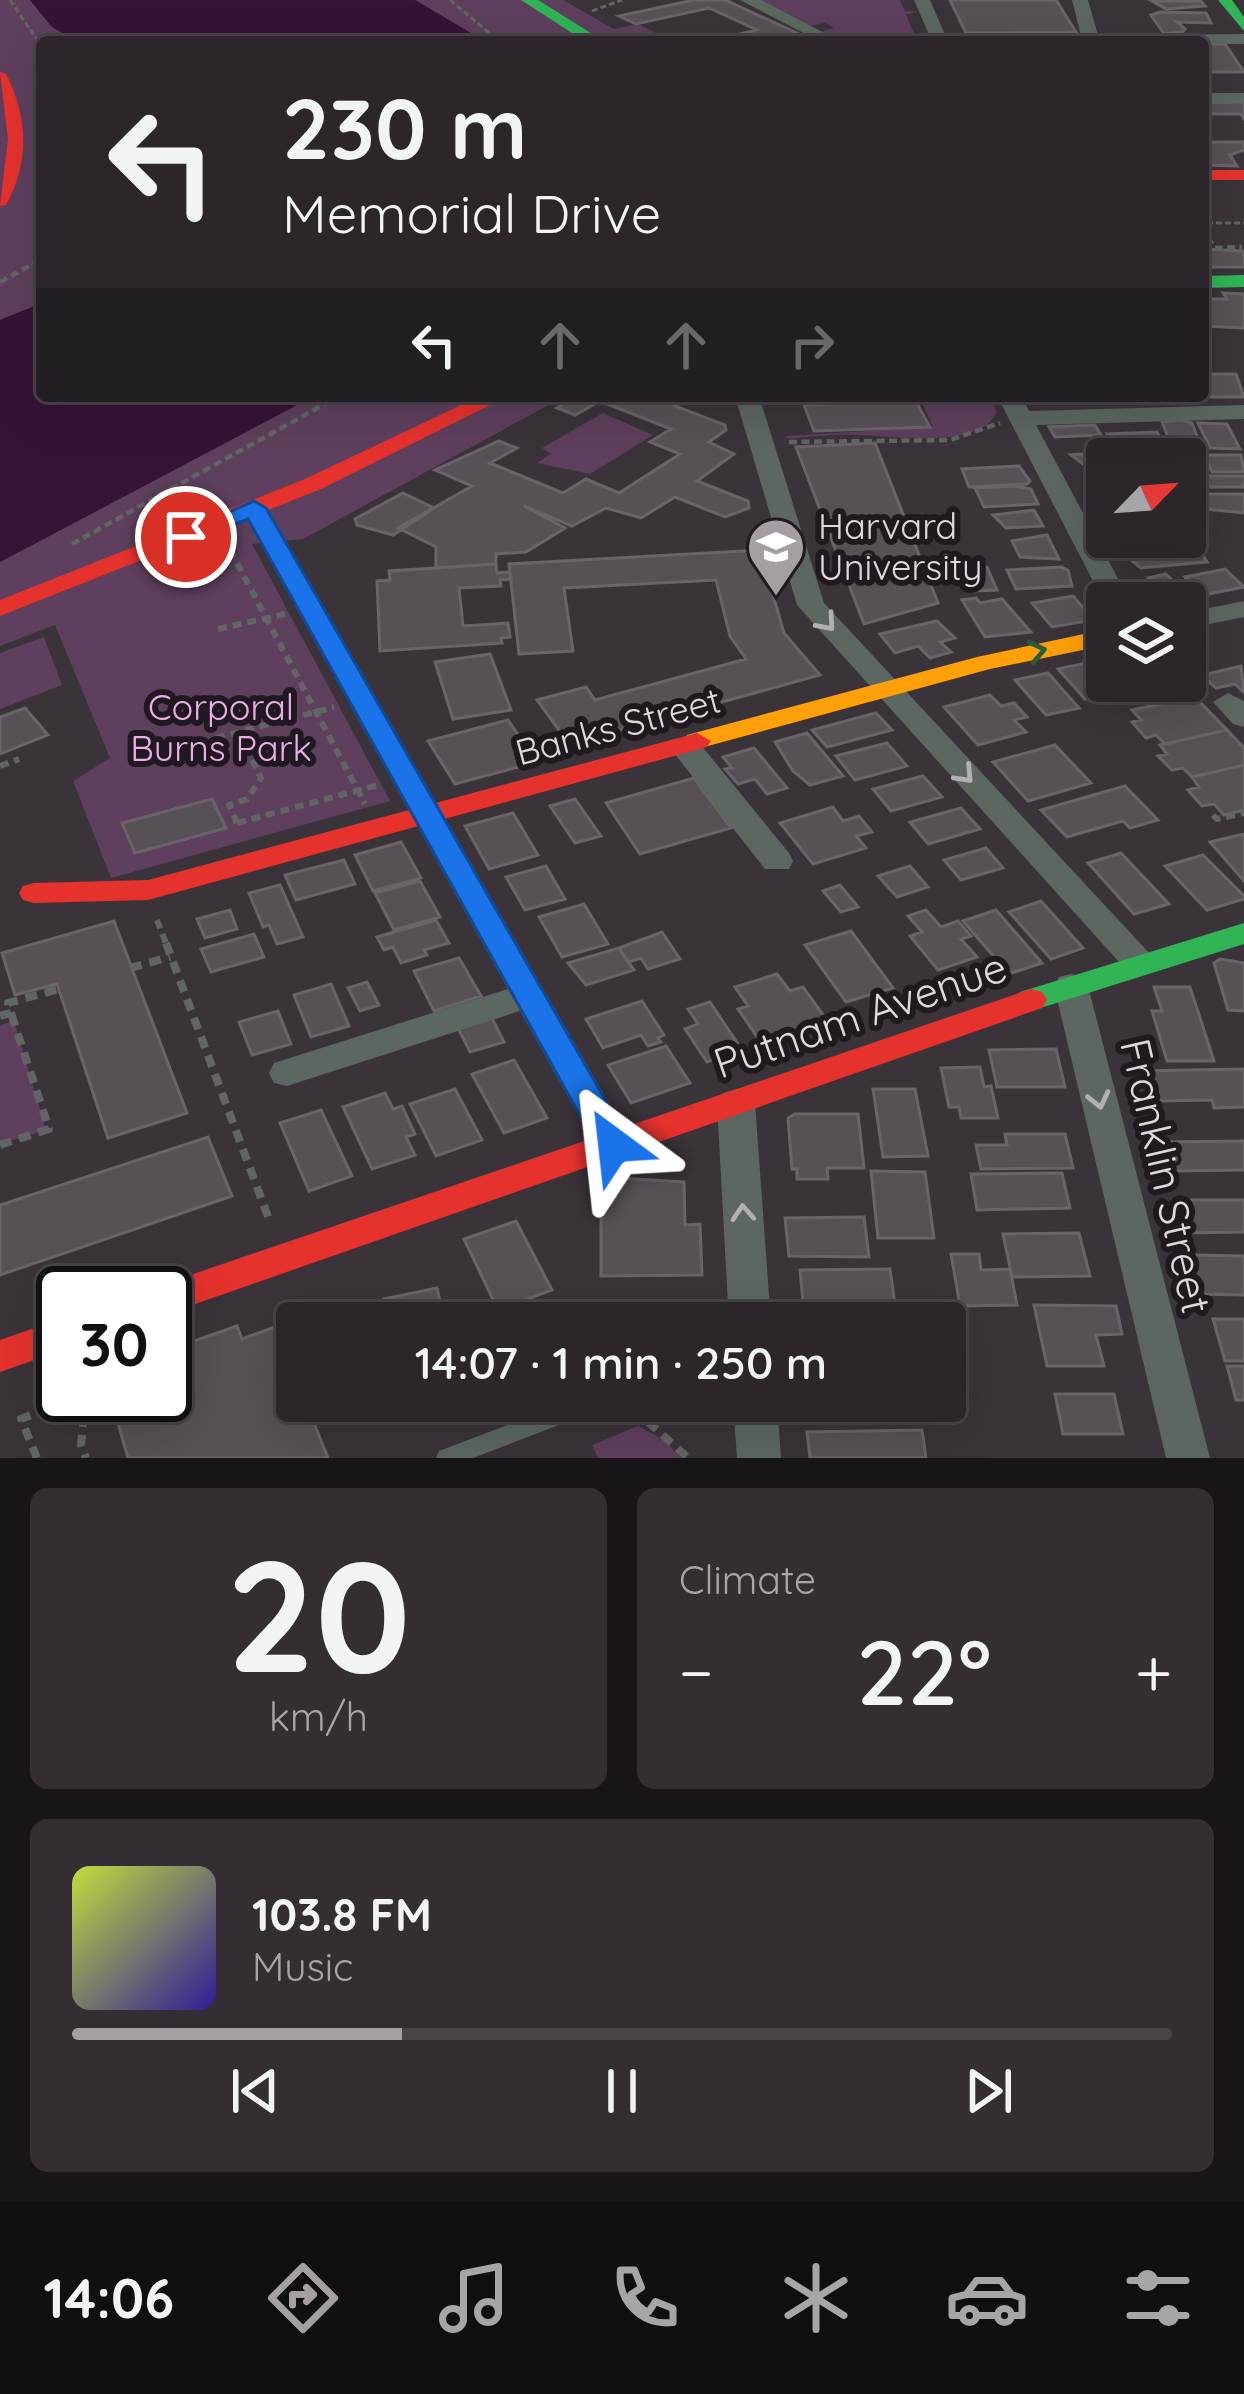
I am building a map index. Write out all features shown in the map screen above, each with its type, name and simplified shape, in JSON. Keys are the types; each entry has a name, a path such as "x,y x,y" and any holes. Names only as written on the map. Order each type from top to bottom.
{"main road":[{"path":"528,0 587,36"},
{"path":"1225,0 1244,27"},
{"path":"0,77 20,134 18,159 0,201"},
{"path":"1209,175 1244,175"},
{"path":"1209,282 1244,281"},
{"path":"0,609 254,508 484,402"},
{"name":"Banks Street","path":"34,893 150,897 430,814 885,689 1086,642"},
{"name":"Putnam Avenue","path":"192,1290 1071,986 1244,933"},
{"path":"0,1356 36,1343"}],"street":[{"path":"748,0 822,36"},
{"path":"922,0 938,36"},
{"path":"1080,0 1090,36"},
{"path":"1209,39 1244,39"},
{"path":"1209,98 1244,98"},
{"path":"749,402 811,605 1140,964"},
{"path":"1015,407 1240,419"},
{"path":"1015,407 1106,582"},
{"path":"254,508 614,1145"},
{"path":"1206,617 1244,609"},
{"path":"685,746 777,861"},
{"name":"Franklin Street","path":"1071,986 1188,1458"},
{"path":"287,1073 530,995"},
{"path":"736,1103 749,1302"},
{"path":"757,1422 760,1458"}],"lane":[{"path":"448,1458 541,1422"}],"path":[{"path":"10,0 36,38"},
{"path":"449,0 493,36"},
{"path":"583,12 622,0"},
{"path":"1233,223 1241,234"},
{"path":"1209,224 1244,223"},
{"path":"1209,240 1214,246"},
{"path":"1209,246 1242,247"},
{"path":"0,282 36,262"},
{"path":"68,547 328,402"},
{"path":"761,443 950,440 986,431 1015,407"},
{"path":"228,546 369,812"},
{"path":"218,629 293,612"},
{"path":"216,738 344,705"},
{"path":"239,732 260,778 247,800 229,805 242,834"},
{"path":"0,766 19,759"},
{"path":"237,823 386,783"},
{"path":"1213,815 1217,819 1244,813"},
{"path":"150,897 273,1229"},
{"path":"130,968 170,957"},
{"path":"0,1145 50,1129 8,1003 59,988"},
{"path":"0,1016 11,1013"},
{"path":"36,1413 21,1419 37,1458"},
{"path":"83,1422 81,1445 86,1458"},
{"path":"648,1422 688,1458"}],"green space":[{"path":"0,0 30,0 52,27 68,36 36,36 36,305 0,320"},
{"path":"415,0 563,0 614,29 638,24 658,34 652,36 476,36"},
{"path":"753,0 900,0 905,11 918,12 906,14 914,34 924,36 830,36 822,31 834,28 825,23 811,26"},
{"name":"Corporal Burns Park","path":"303,402 554,402 303,539 252,544 390,801 111,878 73,781 110,758 55,625 0,646 0,562"},
{"path":"922,402 992,402 997,412 987,424 954,436 786,436 933,427"},
{"path":"603,413 653,435 590,474 537,463 551,454 542,448"},
{"path":"44,637 62,685 0,709 0,653"},
{"path":"14,1021 46,1130 0,1144 0,1025"},
{"path":"638,1426 664,1440 681,1458 598,1458 592,1445"}],"shaded area":[{"path":"30,0 415,0 476,36 68,36 52,27"},
{"path":"36,305 36,402 303,402 0,562 0,320"}],"building":[{"path":"694,0 725,0 797,33 731,36 757,30 709,8 636,24 619,16"},
{"path":"950,0 1056,0 1076,32 966,33"},
{"path":"1152,1 1201,1 1205,6 1166,9"},
{"path":"1206,13 1211,23 1177,22 1185,29 1182,32 1164,34 1151,15"},
{"path":"1209,44 1225,44 1244,72 1209,72"},
{"path":"1244,102 1244,119 1241,114 1209,114 1209,103"},
{"path":"1209,142 1244,142 1244,150 1230,155 1237,166 1209,165"},
{"path":"1209,249 1244,251 1244,267 1209,267"},
{"path":"1223,293 1244,294 1244,328 1209,326 1209,299 1227,299"},
{"path":"1209,374 1236,374 1244,397 1209,397"},
{"path":"567,402 598,402 575,415 557,408"},
{"path":"603,402 681,402 675,406 725,425 726,430 709,442 734,454 697,481 748,501 749,508 725,517 675,497 641,518 606,508 572,526 524,506 565,528 526,552 496,554 496,564 436,568 436,547 398,528 472,486 435,470 499,441 517,448 490,463 563,493 586,479 619,493 680,454 650,442 671,429"},
{"path":"916,402 930,427 814,431 804,405"},
{"path":"1162,422 1192,423 1198,438 1169,438"},
{"path":"1198,423 1227,424 1240,449 1210,448"},
{"path":"1095,425 1101,435 1055,437 1049,427"},
{"path":"1157,432 1160,438 1109,438 1107,434"},
{"path":"875,443 938,603 864,624 796,447"},
{"path":"1086,454 1086,466 1071,455"},
{"path":"1206,455 1241,455 1244,472 1212,472"},
{"path":"1019,466 1030,481 1027,484 969,487 962,469"},
{"path":"1206,476 1244,476 1244,487 1208,487"},
{"path":"975,488 1031,489 1038,504 984,507"},
{"path":"403,493 434,508 393,535 357,525 355,519"},
{"path":"1206,494 1244,494 1244,513 1206,509"},
{"path":"1034,510 1043,526 1006,528 993,515"},
{"path":"1047,535 1059,559 1020,557 1012,541"},
{"path":"760,550 784,633 820,675 569,744 537,700 586,687 595,700 746,659 730,636 716,580 564,588 573,651 519,654 509,564"},
{"path":"1128,558 1204,558 1207,562 1141,568"},
{"path":"496,564 497,573 510,572 511,579 500,580 501,586 459,588 463,626 508,623 510,637 501,638 502,643 380,651 377,581 390,580 389,571"},
{"path":"987,567 997,590 973,591 964,568"},
{"path":"1225,569 1244,587 1206,594 1206,582 1190,582 1185,577"},
{"path":"1007,570 1068,570 1072,586 1016,589"},
{"path":"1166,574 1174,582 1150,582 1148,578"},
{"path":"1073,596 1086,611 1086,621 1052,627 1032,603"},
{"path":"976,598 980,603 1002,599 1031,632 985,637 962,600"},
{"path":"937,621 955,638 940,642 951,652 930,658 918,646 895,653 880,634"},
{"path":"490,654 511,710 453,719 435,662"},
{"path":"1086,663 1086,699 1085,699 1058,669"},
{"path":"1241,666 1244,693 1235,684 1216,688 1206,674"},
{"path":"1048,673 1079,708 1046,715 1015,680"},
{"path":"990,695 1001,706 1014,703 1027,717 1014,720 1026,732 978,745 944,707"},
{"path":"1200,702 1227,730 1165,744 1156,735 1146,738 1132,722 1141,720 1132,710"},
{"path":"25,708 48,735 0,754 0,717"},
{"path":"876,713 892,730 827,747 812,730"},
{"path":"508,720 537,762 455,784 428,741"},
{"path":"1227,730 1244,748 1244,765 1192,777 1183,768 1172,770 1158,756 1167,754 1160,745"},
{"path":"807,733 843,776 810,785 793,771 775,742"},
{"path":"887,743 907,766 855,780 836,756"},
{"path":"1055,745 1091,783 1028,801 993,762"},
{"path":"754,748 787,788 767,794 755,779 738,784 725,769 732,768 723,757"},
{"path":"1244,765 1244,810 1224,815 1214,804 1202,806 1188,790 1199,787 1192,777"},
{"path":"923,776 942,797 891,811 873,789"},
{"path":"694,778 731,828 640,854 606,803"},
{"path":"1125,786 1158,820 1130,828 1123,821 1067,837 1041,810"},
{"path":"212,799 226,828 135,853 122,823"},
{"path":"575,799 601,836 575,843 550,806"},
{"path":"833,807 843,821 859,816 872,832 856,836 866,848 813,864 780,823"},
{"path":"961,808 980,829 928,844 910,822"},
{"path":"513,813 538,855 489,869 465,826"},
{"path":"1244,834 1244,881 1210,842"},
{"path":"401,842 421,878 373,891 355,855"},
{"path":"986,848 1003,868 961,880 944,860"},
{"path":"1121,853 1169,904 1134,914 1088,863"},
{"path":"1203,855 1244,899 1207,910 1165,866"},
{"path":"344,860 355,884 296,900 285,875"},
{"path":"546,866 565,899 525,910 506,877"},
{"path":"910,866 928,887 897,897 878,876"},
{"path":"420,881 440,917 394,930 375,893"},
{"path":"280,885 303,937 277,944 269,925 263,927 249,893"},
{"path":"840,885 858,907 841,912 823,891"},
{"path":"1041,901 1083,948 1051,959 1009,912"},
{"path":"584,904 608,944 562,957 539,917"},
{"path":"230,910 237,929 205,938 197,919"},
{"path":"926,910 941,927 958,921 971,936 961,939 977,957 938,970 910,936 922,932 908,916"},
{"path":"996,910 1042,963 1009,974 963,921"},
{"path":"436,920 449,943 401,963 393,947 384,950 377,937"},
{"path":"114,921 187,1113 108,1138 57,984 15,995 2,953"},
{"path":"851,931 893,988 846,1002 805,945"},
{"path":"662,932 680,959 648,969 641,958 628,962 619,948"},
{"path":"254,934 264,957 211,972 201,949"},
{"path":"619,948 634,970 586,985 568,963"},
{"path":"459,958 481,996 434,1011 414,971"},
{"path":"1220,959 1244,963 1244,1011 1228,1010 1214,963"},
{"path":"777,974 790,991 803,987 829,1023 762,1044 738,1009 748,1006 735,987"},
{"path":"367,982 379,1005 360,1011 348,988"},
{"path":"331,984 349,1026 311,1037 294,995"},
{"path":"1154,987 1190,987 1214,1061 1167,1061 1152,1011 1162,1011"},
{"path":"642,1001 664,1035 658,1038 661,1042 648,1046 641,1035 603,1048 586,1019"},
{"path":"710,1002 742,1050 707,1062 685,1029 698,1024 688,1009"},
{"path":"278,1011 291,1044 252,1055 239,1022"},
{"path":"491,1016 504,1042 470,1052 457,1026"},
{"path":"666,1046 690,1083 631,1103 608,1065"},
{"path":"1056,1049 1065,1087 997,1087 989,1050"},
{"path":"514,1060 547,1118 504,1133 472,1074"},
{"path":"980,1067 984,1087 991,1086 998,1118 961,1118 959,1107 949,1107 941,1068"},
{"path":"1244,1069 1244,1107 1214,1108 1212,1100 1159,1101 1153,1082 1141,1083 1137,1071"},
{"path":"455,1089 482,1140 436,1156 410,1104"},
{"path":"873,1089 915,1089 928,1156 883,1157"},
{"path":"385,1093 393,1109 402,1106 415,1134 406,1137 415,1155 372,1169 343,1107"},
{"path":"321,1110 352,1176 309,1191 280,1123"},
{"path":"858,1114 864,1168 827,1168 828,1179 797,1179 788,1118"},
{"path":"1005,1134 1065,1134 1073,1168 981,1169 976,1145 1007,1145"},
{"path":"208,1137 232,1196 0,1275 0,1205"},
{"path":"1244,1141 1244,1170 1172,1171 1163,1142"},
{"path":"871,1171 925,1172 934,1238 878,1238"},
{"path":"1062,1173 1070,1208 977,1210 971,1174"},
{"path":"618,1178 684,1182 685,1225 700,1224 702,1275 601,1276 601,1192 618,1191"},
{"path":"1173,1200 1244,1200 1244,1232 1182,1233"},
{"path":"864,1217 869,1257 789,1256 785,1218"},
{"path":"516,1221 552,1290 520,1302 494,1302 464,1239"},
{"path":"1079,1233 1090,1276 1012,1277 1003,1234"},
{"path":"951,1254 979,1254 981,1270 1010,1269 1017,1305 959,1302"},
{"path":"1190,1255 1244,1256 1244,1295 1200,1294"},
{"path":"890,1269 895,1302 803,1302 800,1270"},
{"path":"437,1288 440,1302 385,1302"},
{"path":"1034,1305 1116,1306 1122,1334 1096,1335 1104,1366 1047,1366"},
{"path":"1213,1319 1244,1319 1244,1361 1225,1361"},
{"path":"237,1326 242,1339 275,1327 276,1422 313,1422 328,1458 128,1458 118,1422 192,1422 192,1342"},
{"path":"1227,1366 1244,1366 1244,1400 1236,1400"},
{"path":"1055,1394 1114,1394 1123,1434 1063,1434"},
{"path":"922,1430 926,1458 810,1458 807,1432"}],"traffic: fast":[{"path":"528,0 587,36"},
{"path":"1225,0 1244,27"},
{"path":"1209,282 1244,281"},
{"path":"1031,1000 1244,933"}],"traffic: slow":[{"path":"697,741 986,662 1086,641"}],"traffic: jam":[{"path":"0,77 12,109 16,139 12,169 0,201"},
{"path":"1209,175 1244,175"},
{"path":"0,609 313,484 484,402"},
{"path":"34,893 148,890 697,741"},
{"path":"192,1290 1031,1000"},
{"path":"0,1356 36,1343"}],"place":[{"name":"Harvard University","path":"776,598"}],"route":[{"path":"186,537 254,508 614,1145"}]}
